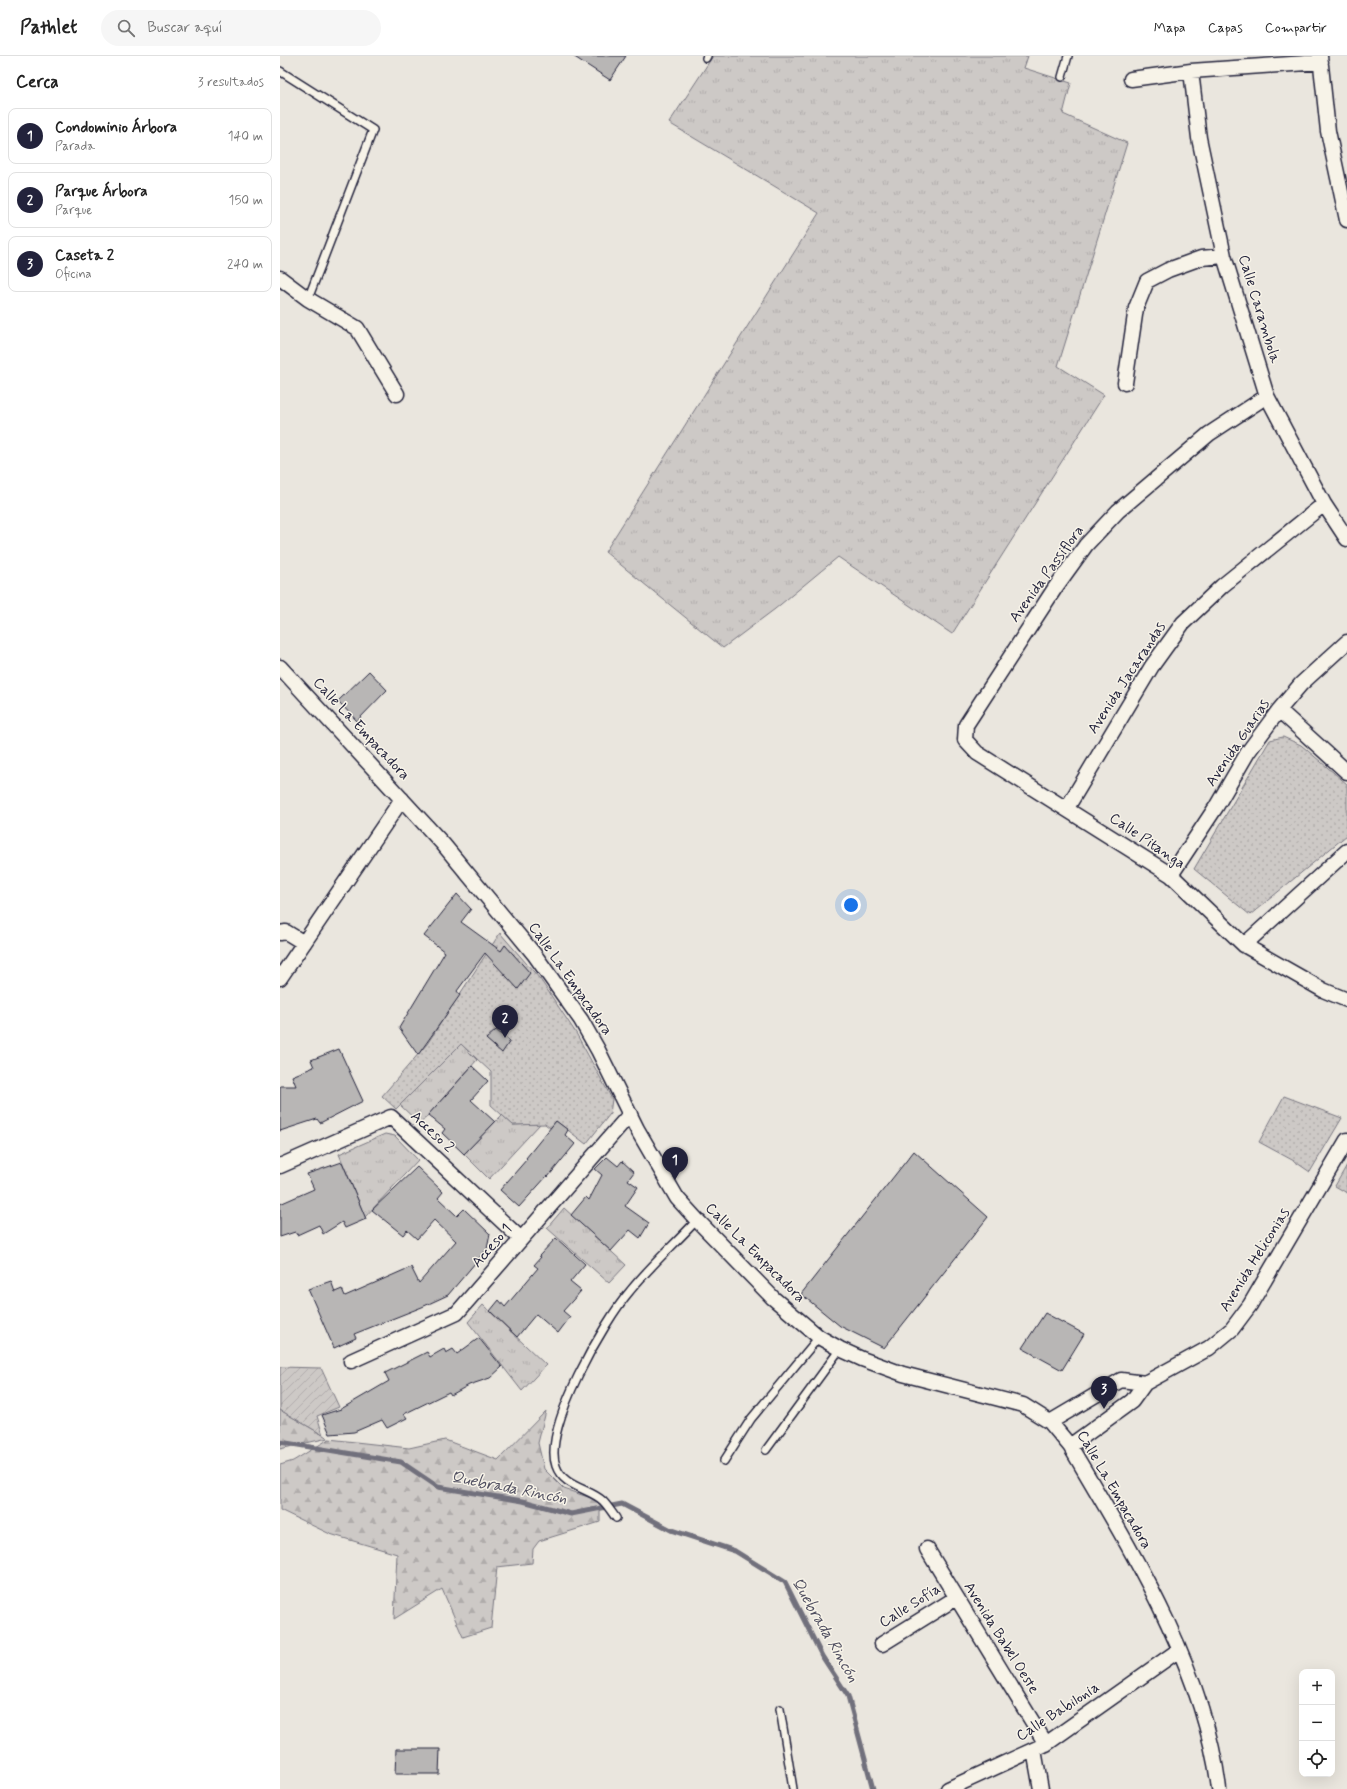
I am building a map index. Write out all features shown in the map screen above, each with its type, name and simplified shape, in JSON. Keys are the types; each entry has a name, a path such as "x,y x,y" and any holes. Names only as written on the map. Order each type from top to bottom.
{"street":[{"path":"1131,79 1191,71 1320,59 1328,131 1347,220"},
{"name":"Calle Carambola","path":"1191,71 1199,138 1224,256 1268,396 1324,504 1347,539"},
{"path":"1125,383 1136,308 1148,281 1168,270 1201,258 1224,256"},
{"path":"280,278 308,299 357,328 397,394"},
{"name":"Avenida Passiflora","path":"965,740 966,725 1055,588 1086,545 1118,511 1209,434 1268,396"},
{"name":"Avenida Jacarandas","path":"1067,808 1152,666 1183,624 1222,586 1324,504"},
{"name":"Avenida Guarias","path":"1171,875 1216,807 1248,752 1279,710 1301,684 1347,642"},
{"name":"Calle La Empacadora","path":"280,667 402,799 505,918 555,982 598,1050 630,1114 666,1180 678,1198 697,1220 773,1298 819,1337 862,1359 903,1374 1023,1405 1050,1422 1070,1446 1143,1572 1179,1650 1207,1731 1219,1789"},
{"path":"1279,710 1347,772"},
{"name":"Calle Pitanga","path":"965,740 977,753 1067,808 1171,875 1244,945 1310,983 1347,1000"},
{"path":"280,978 402,799"},
{"path":"1244,945 1347,851"},
{"path":"280,933 286,932 304,943"},
{"name":"Acceso 1","path":"350,1360 458,1313 630,1114"},
{"name":"Acceso 2","path":"280,1166 391,1116 521,1239"},
{"name":"Avenida Heliconias","path":"1070,1446 1132,1401 1145,1383 1209,1348 1232,1329 1250,1304 1347,1140"},
{"path":"1050,1422 1121,1380 1145,1383"},
{"name":"Avenida Babel Oeste","path":"927,1549 1040,1747"},
{"name":"Calle Sofía","path":"882,1644 956,1598"},
{"name":"Calle Babilonia","path":"950,1789 1040,1747 1179,1650"},
{"path":"1040,1747 1041,1789"}],"lane":[{"path":"1062,77 1068,56"},
{"path":"280,71 373,130 308,299"},
{"path":"616,1518 603,1501 575,1487 556,1467 553,1449 561,1418 598,1336 630,1291 697,1220"},
{"path":"724,1461 751,1419 819,1337"},
{"path":"766,1450 840,1348"},
{"path":"780,1709 793,1789"}],"green space":[{"path":"713,56 1028,56 1024,68 1071,83 1063,114 1127,143 1058,366 1104,395 952,634 838,557 775,609 723,648 605,552 819,213 669,123"},
{"path":"1283,737 1301,745 1347,784 1347,835 1250,915 1194,869 1270,740"},
{"path":"500,933 540,979 576,1033 612,1099 610,1114 586,1144 556,1121 550,1128 545,1124 513,1125 491,1105 491,1072 461,1044 396,1109 382,1096 427,1044"},
{"path":"461,1044 477,1060 420,1124 400,1105"},
{"path":"1284,1096 1342,1118 1310,1172 1294,1161 1259,1142"},
{"path":"502,1115 513,1125 540,1124 489,1179 464,1154"},
{"path":"385,1134 395,1136 418,1160 365,1217 339,1154"},
{"path":"1347,1165 1347,1193 1335,1186"},
{"path":"564,1208 626,1265 609,1283 547,1228"},
{"path":"483,1305 546,1365 522,1391 468,1322"},
{"path":"280,1367 321,1368 339,1407 317,1416 323,1435 280,1410"},
{"path":"280,1410 323,1435 328,1438 280,1449"},
{"path":"546,1411 538,1443 544,1469 564,1489 600,1501 600,1522 539,1541 533,1549 532,1563 497,1567 491,1628 463,1637 442,1589 394,1619 397,1554 330,1534 280,1510 280,1465 293,1461 329,1439 409,1448 445,1440 498,1460"}],"building":[{"path":"573,56 626,56 610,80"},
{"path":"369,671 387,690 357,721 338,701"},
{"path":"457,894 471,909 461,922 501,951 505,945 530,973 518,989 485,953 457,991 460,995 418,1055 399,1028 445,952 424,936"},
{"path":"496,1030 510,1041 502,1053 486,1039"},
{"path":"339,1049 363,1101 320,1123 317,1119 280,1131 280,1086 296,1086 292,1076 314,1067 311,1060"},
{"path":"472,1066 488,1081 471,1100 495,1122 464,1154 442,1133 445,1129 428,1115"},
{"path":"556,1121 568,1130 565,1135 575,1144 548,1177 547,1176 519,1207 500,1190 527,1159 526,1158"},
{"path":"914,1151 988,1217 884,1348 840,1326 801,1294"},
{"path":"607,1157 618,1166 622,1161 634,1172 628,1180 638,1187 625,1206 649,1223 640,1238 630,1230 611,1251 571,1215 586,1197 589,1200 602,1175 595,1169"},
{"path":"342,1162 366,1219 345,1228 342,1222 323,1234 319,1225 297,1235 295,1232 280,1237 280,1204 314,1189 307,1174"},
{"path":"417,1167 443,1192 438,1198 457,1216 464,1209 490,1234 487,1249 448,1295 354,1334 356,1338 334,1348 308,1289 331,1281 335,1292 342,1289 345,1296 411,1267 419,1283 456,1241 434,1220 417,1239 407,1230 403,1235 372,1210"},
{"path":"556,1238 585,1264 570,1282 581,1291 563,1311 570,1317 558,1333 536,1314 517,1337 490,1311 499,1300 505,1307 538,1268 534,1265 541,1257 539,1256"},
{"path":"1045,1313 1084,1334 1062,1370 1022,1348"},
{"path":"479,1338 502,1367 490,1378 469,1385 451,1395 449,1392 404,1414 407,1418 387,1428 382,1420 354,1432 330,1434 322,1415 341,1409 389,1381 385,1373 427,1352 430,1357 444,1349 446,1353 453,1349 457,1354"},
{"path":"396,1749 440,1749 439,1774 395,1774"}],"waterway":[{"name":"Quebrada Rincón","path":"280,1442 401,1462 438,1487 523,1501 571,1514 622,1504 671,1530 735,1551 785,1582 822,1656 848,1696 873,1789"}],"place":[{"name":"Parque Árbora","path":"505,1038"},
{"name":"Condominio Árbora","path":"675,1180"},
{"name":"Caseta 2","path":"1104,1409"}]}
